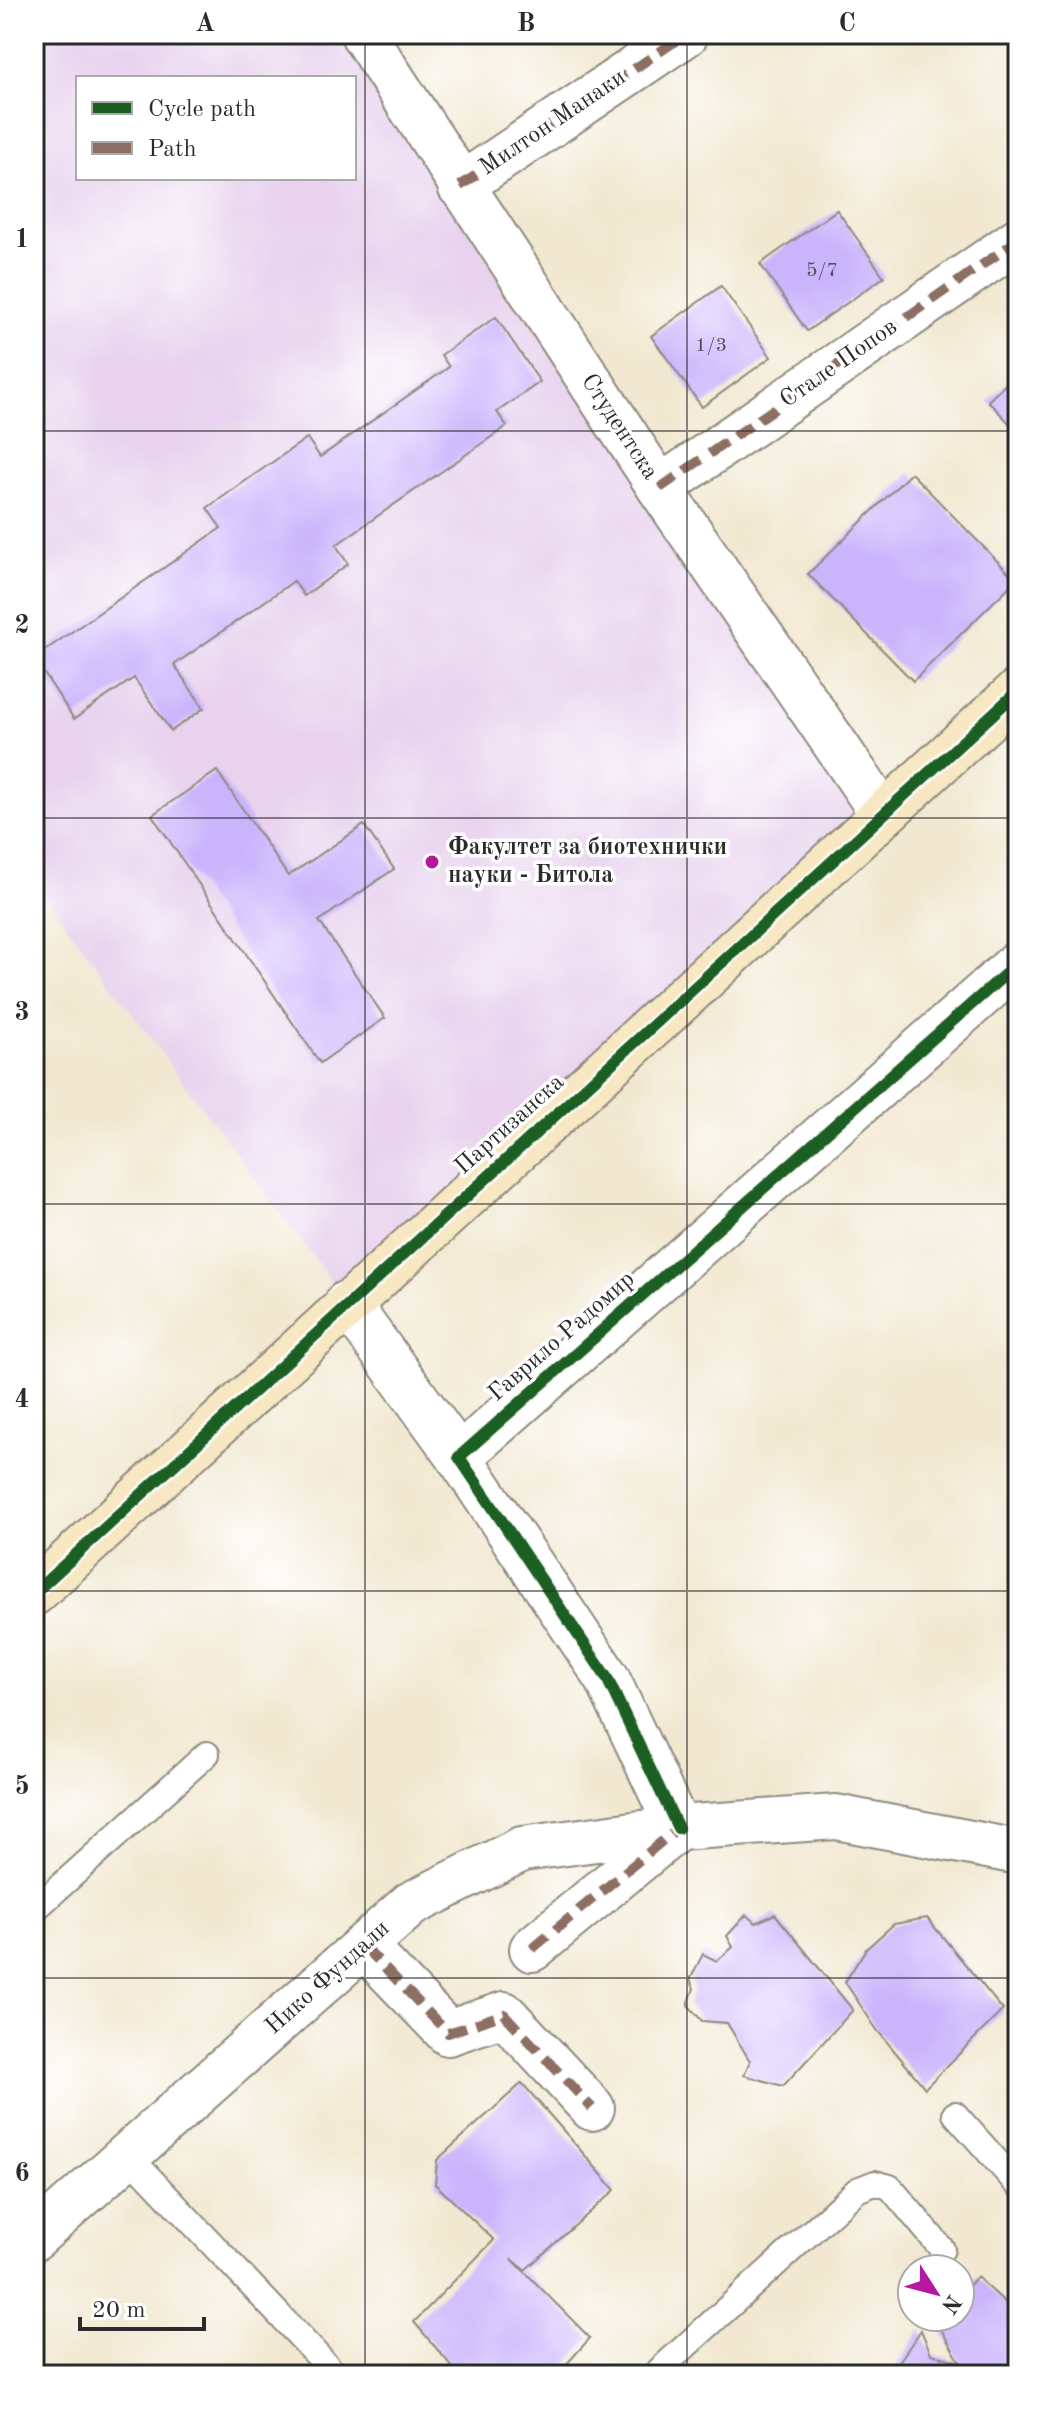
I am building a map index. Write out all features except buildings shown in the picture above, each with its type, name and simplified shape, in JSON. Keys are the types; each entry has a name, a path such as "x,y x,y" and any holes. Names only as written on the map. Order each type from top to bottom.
{"street":[{"name":"Студентска","path":"363,34 660,488 883,814"},
{"name":"Милтон Манаки","path":"460,186 686,34"},
{"name":"Стале Попов","path":"660,488 1018,240"},
{"name":"Партизанска","path":"34,1593 1018,691"},
{"name":"Гаврило Радомир","path":"459,1457 1018,963"},
{"path":"347,1303 459,1457 607,1678 678,1828 532,1949"},
{"name":"Нико Фундали","path":"34,2238 411,1904 522,1849 678,1828 836,1817 1018,1852"},
{"path":"364,1946 448,2033 504,2014 592,2108"}],"lane":[{"path":"34,1910 207,1754"},
{"path":"955,2114 1018,2185"},
{"path":"128,2155 336,2375"},
{"path":"654,2375 857,2190 875,2183 890,2187 942,2249"}],"shaded area":[{"path":"34,34 363,34 883,814 347,1303 34,881"}],"marked path":[{"path":"460,186 686,34"},
{"path":"660,488 1018,240"},
{"path":"532,1949 678,1828"},
{"path":"364,1946 448,2033 504,2014 592,2108"}],"cycle path":[{"path":"34,1593 1018,691"},
{"path":"678,1828 607,1678 459,1457 1018,963"}],"place":[{"name":"Факултет за биотехнички науки - Битола","path":"432,862"}]}
